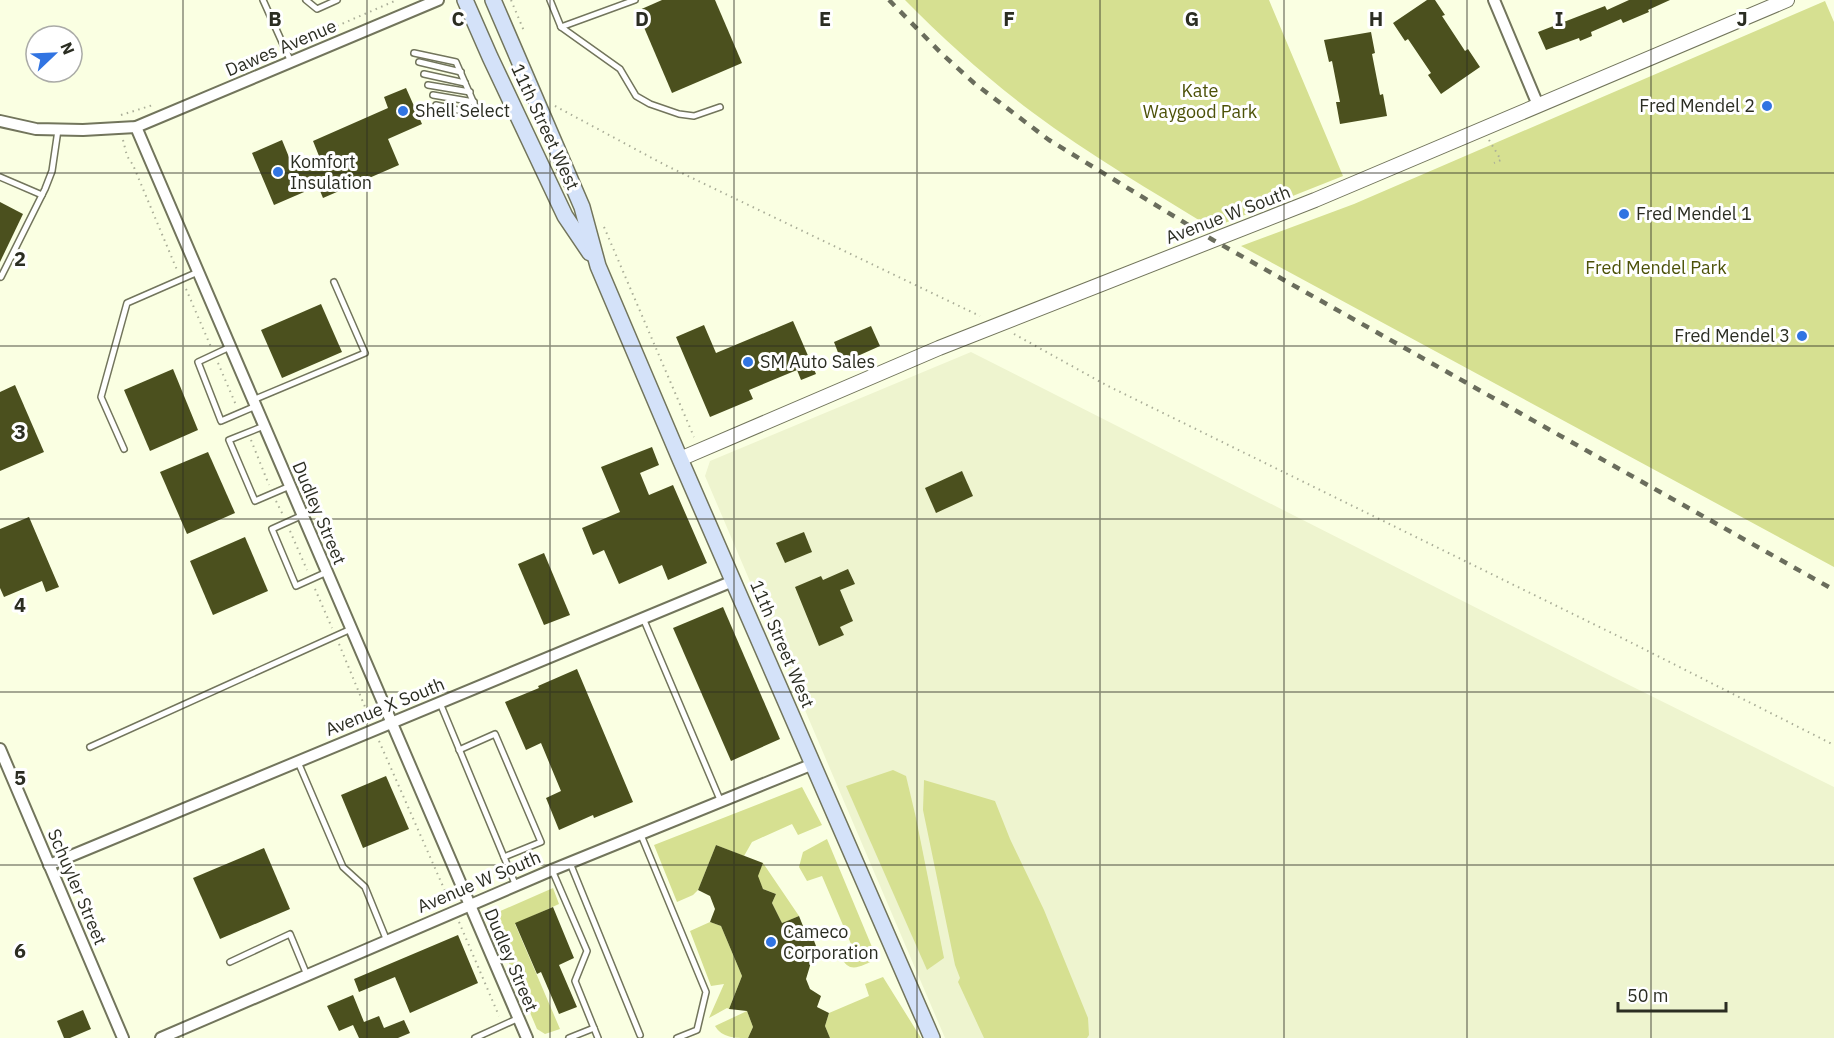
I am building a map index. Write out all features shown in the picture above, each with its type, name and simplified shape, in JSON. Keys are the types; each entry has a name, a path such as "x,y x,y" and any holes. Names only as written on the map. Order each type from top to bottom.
{"main road":[{"name":"11th Street West","path":"465,0 565,216 598,266"},
{"name":"11th Street West","path":"493,0 582,207 598,266 932,1038"}],"street":[{"name":"Dawes Avenue","path":"136,127 438,0"},
{"path":"1494,0 1538,105"},
{"name":"Avenue W South","path":"680,459 997,324 1315,200 1787,0"},
{"path":"0,121 36,129 58,130 136,127"},
{"name":"Dudley Street","path":"136,127 527,1038"},
{"name":"Avenue X South","path":"50,865 733,581"},
{"name":"Schuyler Street","path":"0,749 123,1038"},
{"name":"Avenue W South","path":"161,1038 552,870 813,764"}],"lane":[{"path":"263,0 291,62"},
{"path":"306,0 317,9 336,0"},
{"path":"558,0 551,2 561,27 620,69 636,96 650,104 679,114 694,116 720,107"},
{"path":"561,27 635,0"},
{"path":"414,53 456,62 479,115 436,105"},
{"path":"419,62 461,72"},
{"path":"424,75 465,83"},
{"path":"428,85 470,92"},
{"path":"433,95 474,102"},
{"path":"0,276 52,171 58,130"},
{"path":"0,177 42,195"},
{"path":"123,449 101,397 127,303 198,272"},
{"path":"230,347 198,362 221,421 254,403 364,353 334,282"},
{"path":"264,426 230,441 255,501 290,486"},
{"path":"303,515 272,529 296,586 327,572"},
{"path":"643,618 722,802"},
{"path":"90,747 351,629"},
{"path":"440,703 516,886"},
{"path":"459,750 495,734 541,842 504,857"},
{"path":"297,761 343,867 364,887 387,941"},
{"path":"641,835 706,992 697,1030 677,1038"},
{"path":"570,863 640,1035"},
{"path":"552,870 587,951 575,981 598,1038"},
{"path":"230,962 290,934 307,975"},
{"path":"474,1038 519,1018"},
{"path":"569,1038 594,1028"},
{"path":"483,1038 488,1032"}],"path":[{"path":"254,62 397,0"},
{"path":"511,0 525,33"},
{"path":"118,115 153,105"},
{"path":"559,116 555,106 665,165 997,324 1106,385 1834,745"},
{"path":"1483,129 1501,160 1494,163"},
{"path":"601,220 699,451"}],"shaded area":[{"path":"971,352 1834,787 1834,1038 945,1038 705,476 710,461"}],"green space":[{"name":"Kate Waygood Park","path":"905,0 1269,0 1343,176 1212,228 1098,158 1032,112 966,58"},
{"name":"Fred Mendel Park","path":"1825,1 1834,22 1834,567 1241,246 1354,204"},
{"path":"893,770 906,776 944,958 927,970 846,786"},
{"path":"924,780 995,801 1010,839 1044,910 1088,1018 1089,1035 1087,1038 984,1038 958,982 960,978 955,965 923,810"},
{"path":"802,787 822,825 798,835 792,824 752,842 744,856 716,845 698,890 693,895 677,902 654,845"},
{"path":"827,839 877,959 861,966 848,966 841,956 854,951 822,876 807,881 799,867 803,852"},
{"path":"763,863 799,916 782,923 772,903 776,894 763,889 757,876"},
{"path":"553,888 559,904 515,924 560,1029 545,1034 537,1029 489,916"},
{"path":"710,922 721,926 742,976 729,1009 709,1018 724,984 711,986 690,931"},
{"path":"883,977 921,1038 830,1038 825,1026 829,1013 869,996 865,984"},
{"path":"747,1011 753,1027 748,1038 725,1035 715,1026"}],"building":[{"path":"662,0 715,0 742,63 672,93 637,11"},
{"path":"1427,0 1435,0 1445,15 1442,16 1465,51 1468,49 1480,67 1441,94 1428,75 1431,73 1408,39 1405,41 1393,23"},
{"path":"1629,0 1670,0 1623,23 1621,19 1591,32 1592,36 1580,41 1579,38 1546,50 1538,32 1605,6 1607,10"},
{"path":"1371,32 1375,53 1372,54 1380,95 1383,94 1387,116 1340,124 1336,102 1340,102 1332,61 1329,62 1324,40"},
{"path":"406,88 422,124 388,139 399,165 323,198 318,186 274,205 252,153 282,140 293,167 319,156 313,141 388,108 384,97"},
{"path":"0,202 23,214 0,262"},
{"path":"321,304 342,352 282,378 261,330"},
{"name":"SM Auto Sales","path":"793,321 816,374 801,380 797,370 749,390 753,399 710,417 676,337 704,325 716,353"},
{"path":"871,326 880,346 842,363 834,342"},
{"path":"173,369 198,430 150,451 124,390"},
{"path":"15,385 44,452 0,471 0,392"},
{"path":"652,447 659,465 640,473 649,495 673,485 707,563 668,580 662,565 619,584 604,550 593,555 582,528 620,512 601,467"},
{"path":"208,452 235,513 187,534 160,472"},
{"path":"962,471 973,496 936,513 925,488"},
{"path":"29,517 59,587 46,592 42,581 4,597 0,588 0,529"},
{"path":"804,532 812,552 785,563 776,543"},
{"path":"245,537 268,591 213,615 190,561"},
{"path":"544,553 570,615 544,625 518,564"},
{"path":"848,569 855,584 840,590 853,621 840,627 844,635 819,646 795,587 821,576 823,580"},
{"path":"723,607 780,739 731,761 673,628"},
{"path":"577,669 633,802 594,818 593,815 559,830 546,798 561,791 541,743 526,750 505,702"},
{"path":"386,776 409,829 363,848 341,795"},
{"name":"Cameco Corporation","path":"716,845 763,863 758,876 763,889 776,894 772,903 782,923 799,916 809,941 813,938 816,946 806,979 810,989 821,996 817,1007 829,1013 825,1026 830,1038 748,1038 753,1027 747,1011 729,1009 742,976 721,926 710,922 715,909 710,896 698,890"},
{"path":"264,848 290,909 220,939 193,878"},
{"path":"553,907 574,958 559,965 577,1007 559,1014 541,972 537,974 515,923"},
{"path":"458,935 478,983 410,1013 395,977 359,992 354,979"},
{"path":"353,995 364,1022 379,1016 384,1028 404,1020 410,1033 398,1038 359,1038 353,1025 339,1031 327,1006"},
{"path":"83,1010 91,1029 70,1038 64,1038 57,1021"}],"railway":[{"path":"889,0 974,83 1049,140 1213,240 1834,590"}],"place":[{"name":"Fred Mendel 2","path":"1767,106"},
{"name":"Shell Select","path":"403,111"},
{"name":"Komfort Insulation","path":"278,172"},
{"name":"Fred Mendel 1","path":"1624,214"},
{"name":"Fred Mendel 3","path":"1802,336"},
{"name":"SM Auto Sales","path":"748,362"},
{"name":"Cameco Corporation","path":"771,942"}]}
